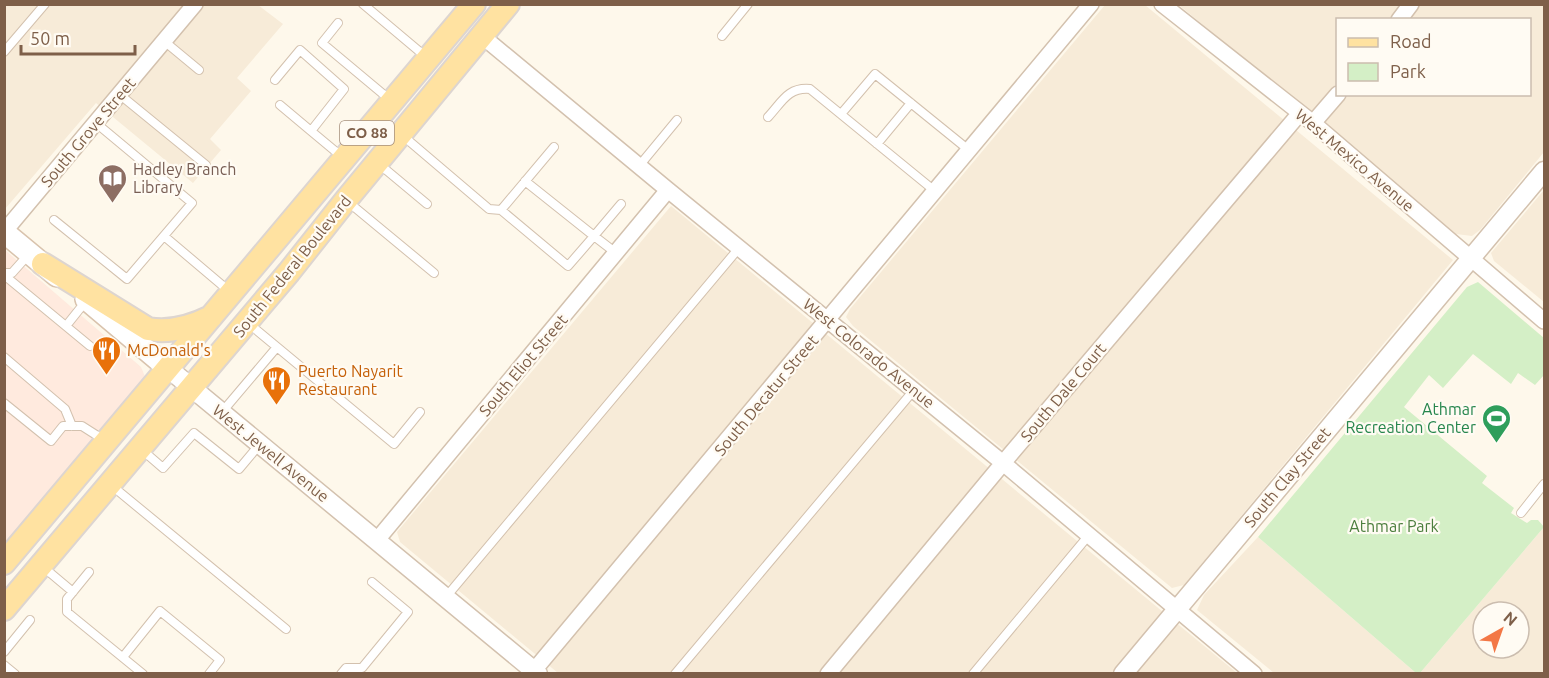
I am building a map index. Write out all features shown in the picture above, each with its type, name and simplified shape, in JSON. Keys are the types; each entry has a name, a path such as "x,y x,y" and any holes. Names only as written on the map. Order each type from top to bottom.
{"main road":[{"name":"South Federal Boulevard","path":"4,609 289,272 508,4"},
{"name":"South Federal Boulevard","path":"4,563 429,59 470,6"},
{"name":"West Jewell Avenue","path":"4,232 169,369"},
{"path":"37,259 148,329 161,331 195,325 213,316"}],"street":[{"name":"South Grove Street","path":"4,232 195,4"},
{"name":"South Decatur Street","path":"534,672 1091,4"},
{"name":"West Mexico Avenue","path":"1162,4 1313,123 1545,321"},
{"path":"1400,18 1411,4"},
{"name":"West Colorado Avenue","path":"482,36 1004,463 1254,674"},
{"path":"1313,123 1336,96"},
{"name":"South Dale Court","path":"828,674 1300,113"},
{"name":"South Clay Street","path":"1123,674 1545,171"},
{"name":"South Eliot Street","path":"377,540 668,190"},
{"name":"West Jewell Avenue","path":"169,369 534,672"}],"lane":[{"path":"4,52 45,4"},
{"path":"363,4 429,59"},
{"path":"722,36 748,4"},
{"path":"338,23 322,43 393,102"},
{"path":"164,41 199,70"},
{"path":"275,80 300,50 344,88 311,130"},
{"path":"841,114 875,74 970,151"},
{"path":"768,117 790,92 798,88 810,89 936,192"},
{"path":"119,94 206,165"},
{"path":"877,144 911,103"},
{"path":"280,105 345,159"},
{"path":"639,166 677,120"},
{"path":"54,220 127,279 192,203 96,123"},
{"path":"401,134 489,209 501,210 568,266 621,204"},
{"path":"501,210 554,147"},
{"path":"377,162 427,204"},
{"path":"525,181 616,253"},
{"path":"346,200 434,273"},
{"path":"164,236 232,293"},
{"path":"446,597 739,248"},
{"path":"4,274 12,273 37,259"},
{"path":"4,274 90,346"},
{"path":"66,326 87,300"},
{"path":"247,322 394,444 420,412"},
{"path":"221,412 277,346"},
{"path":"4,357 65,409 72,426"},
{"path":"675,674 914,390"},
{"path":"4,403 51,441 63,426 82,426 107,442"},
{"path":"140,448 163,468 194,433 239,469 260,444"},
{"path":"110,484 286,629"},
{"path":"1521,513 1545,484"},
{"path":"973,674 1089,535"},
{"path":"41,565 73,592"},
{"path":"89,572 67,599 67,612 143,674"},
{"path":"341,674 346,668 362,668 408,612 372,582"},
{"path":"123,657 160,611 220,660 209,674"},
{"path":"4,652 30,620"},
{"path":"4,665 15,674"}],"shaded area":[{"path":"4,5 258,5 283,24 237,78 251,91 210,139 221,150 193,183 96,103 5,209"},
{"path":"1105,5 1145,5 1453,260 1184,585 1172,588 853,326 846,317 850,309"},
{"path":"1179,5 1544,5 1544,152 1480,230 1472,236 1456,234"},
{"path":"1544,190 1544,302 1494,261 1491,253"},
{"path":"671,206 1237,673 558,673 400,542 397,532"},
{"path":"5,250 141,367 146,379 5,554"},
{"path":"1544,527 1544,673 1420,673 1471,613 1471,660 1531,660 1531,600 1482,600"},
{"path":"1258,537 1416,673 1274,673 1197,610 1204,595"}],"green space":[{"name":"Athmar Park","path":"1478,282 1544,338 1544,375 1535,385 1518,373 1511,384 1473,354 1443,388 1429,375 1404,407 1487,476 1482,483 1514,508 1511,513 1527,523 1531,520 1538,520 1544,527 1482,600 1471,600 1471,613 1420,673 1416,673 1258,537 1467,287"}],"place":[{"name":"Hadley Branch Library","path":"112,204"},
{"name":"McDonald's","path":"106,376"},
{"name":"Puerto Nayarit Restaurant","path":"277,406"},
{"name":"Athmar Recreation Center","path":"1497,444"}]}
